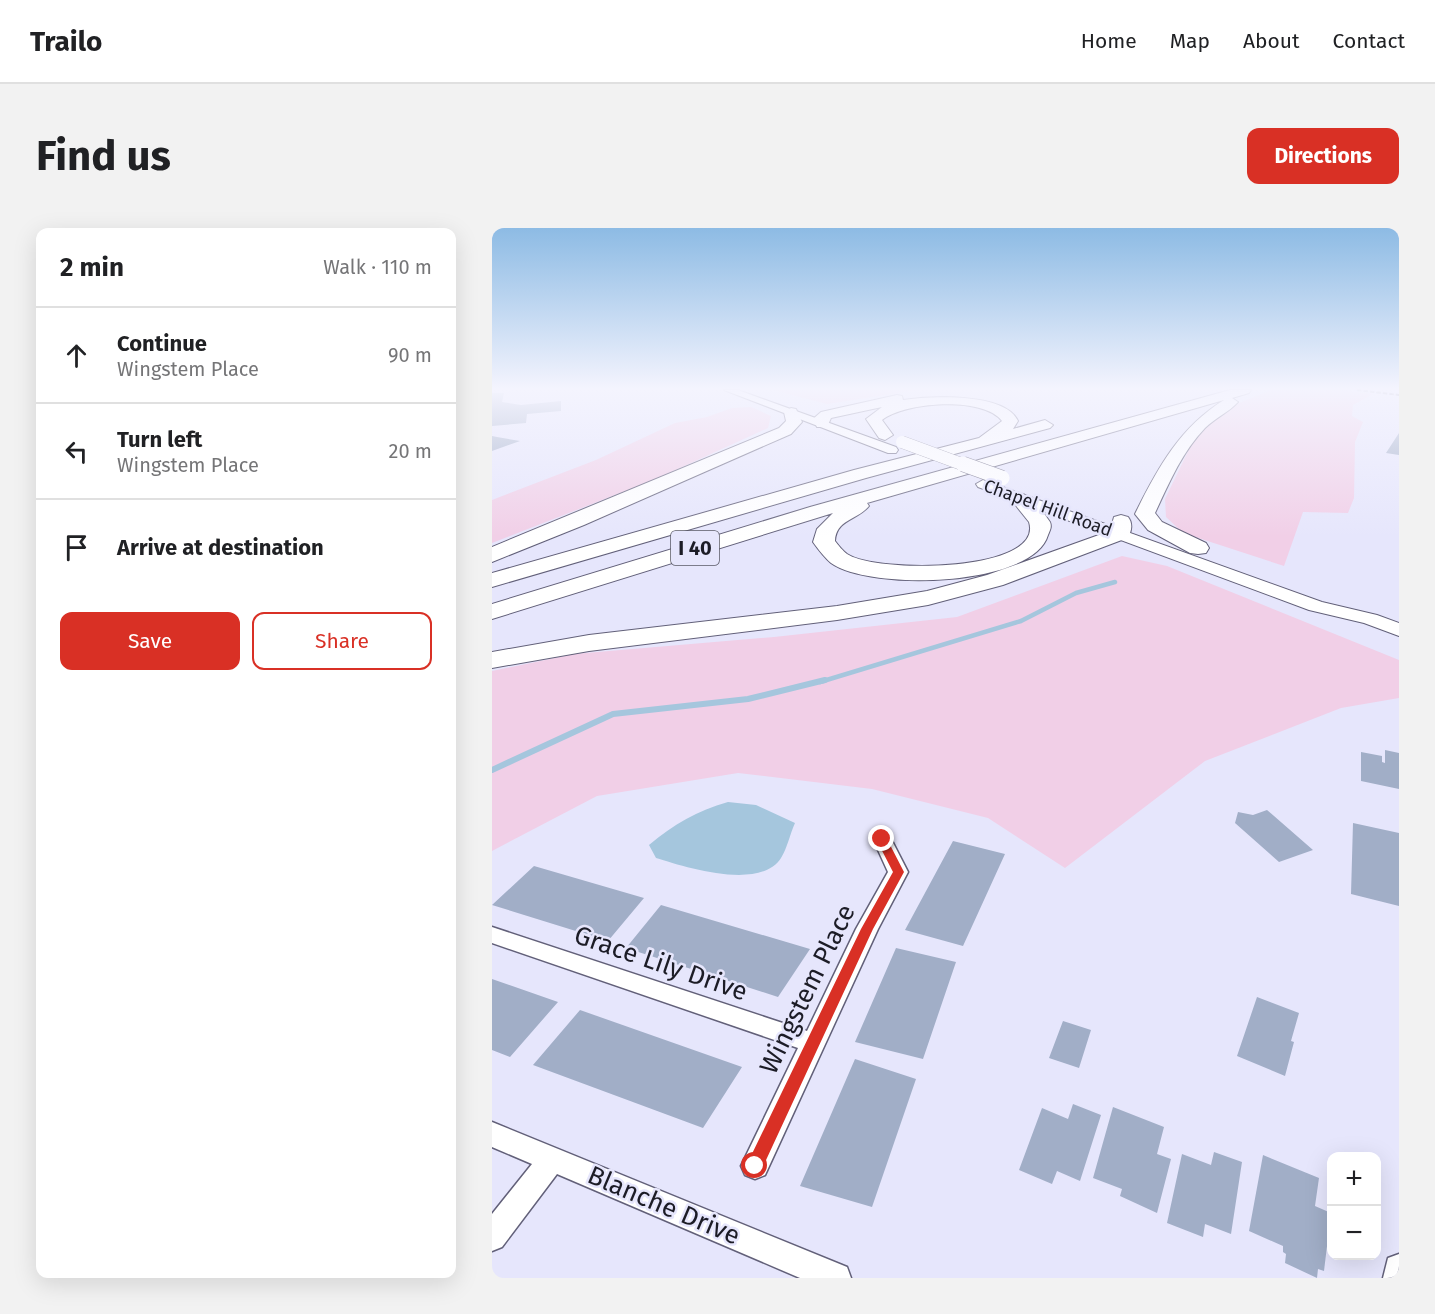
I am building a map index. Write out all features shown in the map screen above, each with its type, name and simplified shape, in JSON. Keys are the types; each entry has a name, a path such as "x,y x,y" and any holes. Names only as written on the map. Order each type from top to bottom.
{"highway":[{"path":"492,555 767,439"},
{"path":"981,441 985,439"},
{"name":"I 40","path":"492,580 654,532 989,439"},
{"name":"I 40","path":"492,612 593,579 1071,439"},
{"path":"1187,439 1166,471 1145,514 1155,526 1198,548"},
{"path":"898,488 848,512 830,524 823,538 829,552 841,560 860,567 897,574 947,573 994,565 1030,547 1040,532 1041,528 1037,518 1018,497"},
{"path":"492,660 589,643 837,613 928,598 995,580 1121,528"}],"main road":[{"name":"Chapel Hill Road","path":"878,439 1002,478 1316,606 1399,630"},
{"name":"Chapel Hill Road","path":"889,439 897,446 983,484 1121,528 1198,548 1331,597 1370,620"}],"street":[{"name":"Wingstem Place","path":"755,1166 867,929 898,872 882,839"},
{"name":"Grace Lily Drive","path":"492,935 812,1043"},
{"name":"Blanche Drive","path":"492,1134 836,1278"},
{"path":"492,1237 552,1159"},
{"path":"1398,1278 1399,1269"}],"shaded area":[{"path":"641,439 744,439 656,479 492,543 492,500 596,460"},
{"path":"1194,439 1356,439 1354,498 1348,513 1303,512 1284,566 1183,533 1166,517 1165,499"},
{"path":"1122,556 1167,566 1399,660 1399,698 1341,708 1205,761 1065,868 988,818 872,789 738,773 597,796 492,851 492,671 574,654 774,637 957,617"}],"water":[{"path":"728,802 756,805 795,823 781,858 771,868 757,873 721,874 656,858 649,845 658,837 696,814"}],"building":[{"path":"492,439 520,441 492,451"},
{"path":"1395,439 1399,439 1399,455 1386,453"},
{"path":"1385,750 1399,753 1399,789 1361,781 1361,752 1382,756 1382,762 1385,763"},
{"path":"1267,810 1313,850 1279,862 1235,823 1238,812 1253,815"},
{"path":"1353,823 1399,833 1399,906 1351,894"},
{"path":"953,841 1005,854 963,946 905,930"},
{"path":"534,866 644,898 608,941 492,905"},
{"path":"661,905 810,949 778,997 626,948"},
{"path":"896,948 956,962 923,1059 855,1042"},
{"path":"492,979 558,1002 510,1057 492,1050"},
{"path":"1257,997 1299,1013 1285,1076 1237,1056"},
{"path":"580,1010 742,1067 703,1128 533,1065"},
{"path":"1063,1021 1091,1030 1079,1068 1049,1058"},
{"path":"855,1059 916,1079 872,1207 800,1186"},
{"path":"1073,1104 1101,1115 1080,1181 1057,1171 1052,1184 1019,1170 1042,1108 1068,1119"},
{"path":"1113,1107 1164,1127 1157,1154 1171,1159 1157,1213 1120,1196 1122,1189 1093,1178"},
{"path":"1214,1152 1242,1162 1231,1234 1205,1224 1203,1237 1167,1223 1182,1154 1211,1165"},
{"path":"1263,1155 1319,1178 1315,1206 1327,1211 1327,1246 1324,1271 1318,1269 1317,1278 1285,1263 1286,1254 1283,1252 1283,1246 1249,1231"}],"waterway":[{"path":"820,682 1021,621 1076,593 1115,582"},
{"path":"492,770 613,714 748,699 825,680"}],"route":[{"path":"755,1166 867,929 898,872 882,839"}]}
